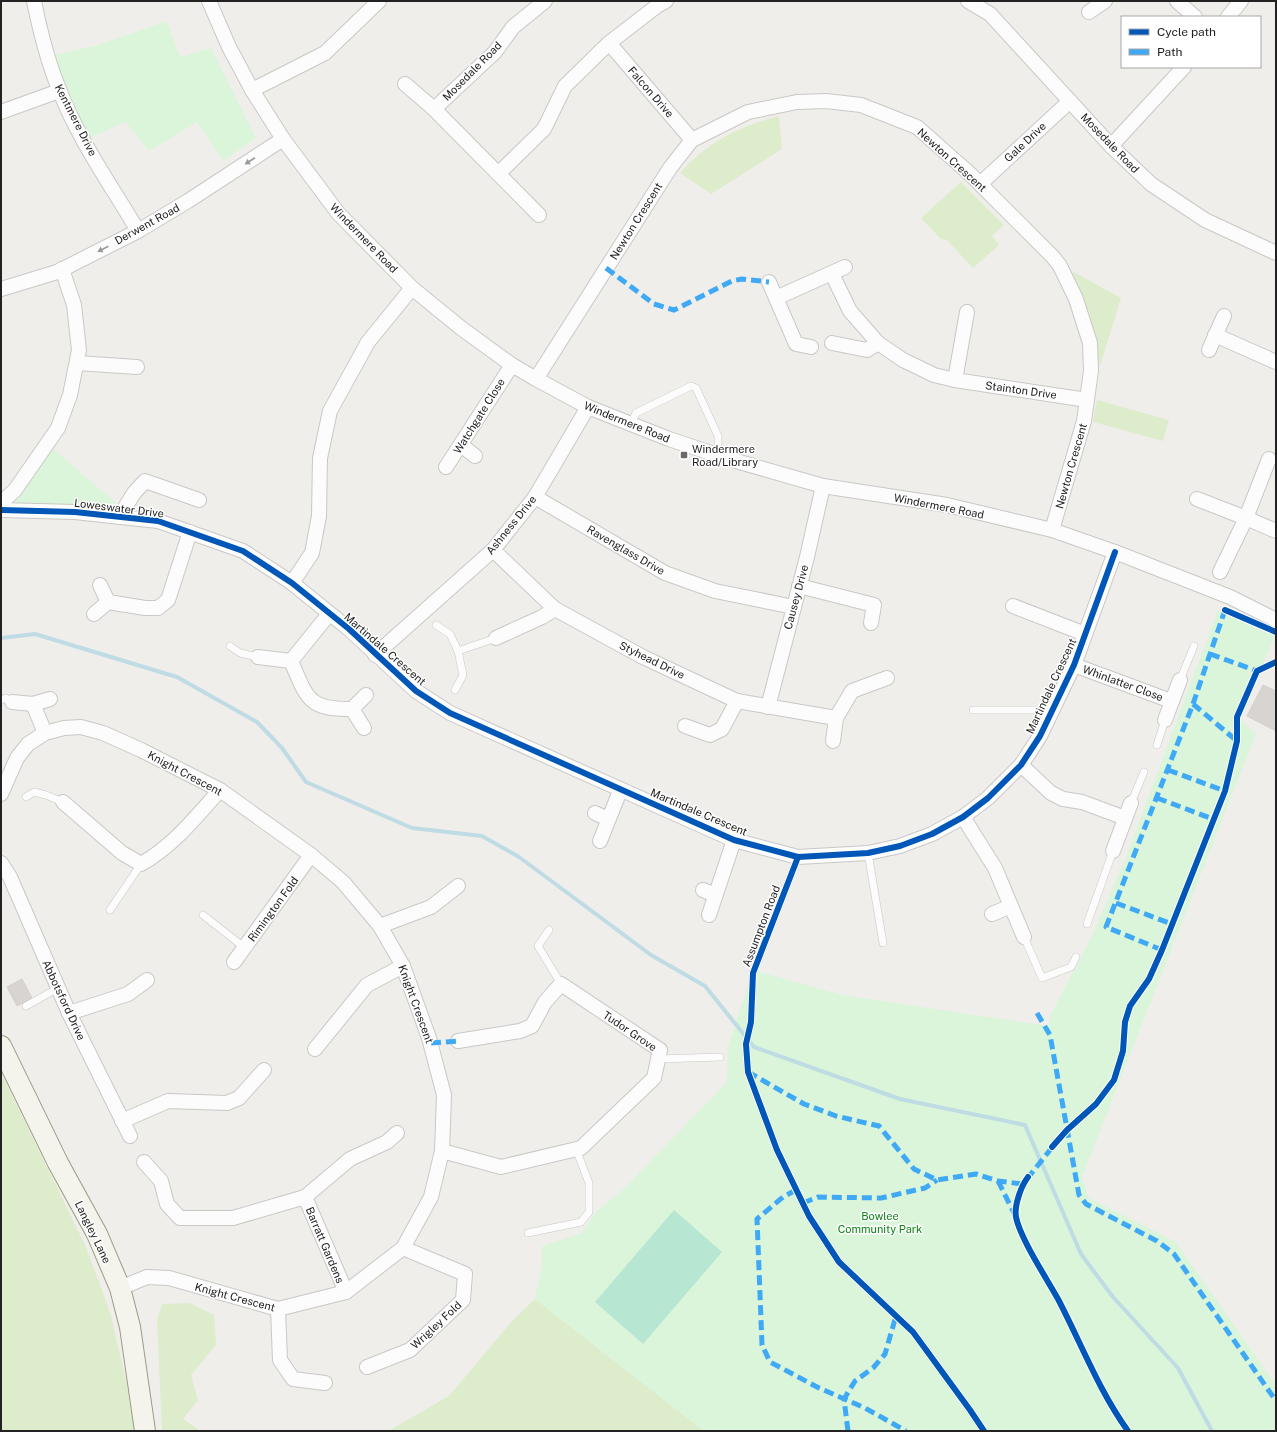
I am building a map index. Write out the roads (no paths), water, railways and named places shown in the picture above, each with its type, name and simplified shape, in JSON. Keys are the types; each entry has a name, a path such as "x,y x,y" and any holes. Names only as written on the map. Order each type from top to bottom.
{"street":[{"name":"Kentmere Drive","path":"34,1 45,51 59,91 82,136 138,231"},
{"name":"Windermere Road","path":"209,1 228,47 252,90 283,139 338,214 412,288 461,328 536,379 588,407 669,439 822,486 947,505 1052,530 1115,552 1230,597 1276,620"},
{"path":"252,90 325,53 379,1"},
{"name":"Mosedale Road","path":"434,110 495,52 513,26 545,1"},
{"path":"498,174 544,129 565,86 609,43 666,1"},
{"name":"Mosedale Road","path":"968,1 990,14 1111,146 1151,184 1205,220 1276,253"},
{"path":"1089,12 1105,1"},
{"path":"1177,1 1194,16"},
{"path":"1229,16 1241,1"},
{"name":"Falcon Drive","path":"609,43 692,140"},
{"path":"1111,146 1183,68"},
{"path":"405,84 434,110 539,215"},
{"path":"1,112 59,91"},
{"name":"Newton Crescent","path":"536,379 670,168 692,140 748,112 797,102 826,101 861,105 917,127 980,184 1053,257 1076,299 1090,343 1091,371 1083,426 1052,530"},
{"name":"Gale Drive","path":"980,184 1070,101"},
{"name":"Derwent Road","path":"1,289 62,269 138,231 188,201 283,139"},
{"path":"776,298 845,267"},
{"path":"1,503 15,490 58,428 70,395 79,350 74,304 62,269"},
{"name":"Stainton Drive","path":"832,274 850,311 878,343 903,360 934,375 955,380 1087,400"},
{"path":"769,282 796,344 811,347"},
{"path":"292,583 312,554 319,516 320,458 330,411 368,342 412,288"},
{"path":"955,380 967,312"},
{"path":"1209,350 1224,316"},
{"path":"1215,335 1276,362"},
{"path":"832,343 868,350 878,343"},
{"path":"77,363 137,367"},
{"name":"Watchgate Close","path":"446,467 512,364"},
{"name":"Ashness Drive","path":"375,655 493,550 535,497 588,407"},
{"path":"461,445 476,456"},
{"path":"1220,572 1246,518 1269,459"},
{"path":"118,517 134,493 145,481 200,500"},
{"name":"Causey Drive","path":"768,707 794,607 822,486"},
{"name":"Ravenglass Drive","path":"535,497 665,573 715,591 794,607"},
{"path":"1197,499 1276,531"},
{"name":"Loweswater Drive","path":"1,510 75,512 158,520 243,551 292,583"},
{"path":"94,614 108,602 145,608 158,608 168,600 190,532"},
{"name":"Styhead Drive","path":"493,550 555,609 643,657 737,701 836,718"},
{"name":"Martindale Crescent","path":"292,583 349,629 375,655 416,691 450,713 734,840 798,857 868,853 900,846 932,834 963,817 988,798 1021,765 1040,736 1051,715 1074,665 1115,552"},
{"path":"100,585 108,602"},
{"path":"799,586 874,605 871,623"},
{"path":"1013,606 1085,634"},
{"path":"496,638 542,617 555,609"},
{"path":"291,661 329,614"},
{"path":"258,657 291,661"},
{"path":"291,661 304,692 317,705 333,709 352,709 366,695"},
{"name":"Whinlatter Close","path":"1074,665 1171,701"},
{"path":"833,741 836,718 852,691 887,678"},
{"name":"Whinlatter Close","path":"1165,720 1180,680"},
{"path":"6,701 33,704 50,699"},
{"path":"685,726 710,735 722,730 737,701"},
{"path":"33,704 45,733"},
{"path":"352,709 364,728"},
{"name":"Knight Crescent","path":"1,794 17,758 28,744 45,733 64,728 81,727 103,733 141,750 220,790 311,855 343,882 380,926 403,966 429,1038 444,1095 442,1151 431,1197 403,1248 346,1292 278,1310 169,1278 147,1278 120,1288"},
{"path":"1021,765 1051,793 1063,799 1082,802 1125,818"},
{"path":"63,802 122,853 140,864 156,855 180,834 220,790"},
{"path":"600,842 602,816 620,790"},
{"path":"1113,851 1131,803"},
{"path":"963,817 995,868 1024,937"},
{"path":"709,915 709,893 734,840"},
{"name":"Rimington Fold","path":"234,962 311,855"},
{"name":"Abbotsford Drive","path":"1,863 10,877 69,1013 130,1136"},
{"path":"380,926 431,907 458,886"},
{"path":"992,914 1011,906"},
{"path":"316,1049 367,985 403,966"},
{"path":"69,1013 128,994 147,980"},
{"path":"458,1041 520,1030 532,1026 545,1002 560,984"},
{"name":"Tudor Grove","path":"442,1151 501,1167 581,1148 654,1078 660,1050 560,984"},
{"name":"Langley Lane","path":"1,1046 58,1163 96,1234 120,1288 130,1328 145,1431"},
{"path":"122,1121 168,1101 227,1104 239,1098 264,1070"},
{"name":"Barratt Gardens","path":"144,1162 161,1181 167,1204 180,1218 232,1218 305,1197 350,1160 387,1142 397,1133"},
{"name":"Barratt Gardens","path":"305,1197 346,1292"},
{"name":"Wrigley Fold","path":"367,1367 410,1350 463,1300 465,1274 403,1248"},
{"path":"278,1310 280,1360 293,1379 324,1383"}],"lane":[{"path":"631,424 636,413 691,386 696,388 718,436 718,455"},
{"path":"436,624 450,634 458,651 462,675 455,690"},
{"path":"458,651 496,638"},
{"path":"230,646 240,653 258,657"},
{"path":"1180,680 1194,646"},
{"path":"972,710 1035,710 1051,715"},
{"path":"1157,745 1165,720"},
{"path":"1131,803 1144,772"},
{"path":"26,797 34,792 63,802"},
{"path":"1087,924 1113,851"},
{"path":"868,853 883,942"},
{"name":"Assumpton Road","path":"798,857 753,973 746,1044 748,1072 777,1150 809,1216 838,1262 912,1332 984,1431"},
{"path":"110,910 140,864"},
{"path":"203,915 245,948"},
{"path":"549,930 538,946 560,984"},
{"path":"1024,937 1042,978 1072,967 1076,957"},
{"path":"26,1006 58,988"},
{"path":"658,1059 720,1057"},
{"path":"528,1233 581,1222 589,1212 589,1183 576,1149"}],"waterway":[{"path":"1,638 35,634 177,677 257,722 282,748 306,782 412,828 482,836 519,857 651,955 705,986 754,1047 900,1099 1025,1125 1081,1254 1113,1297 1178,1368 1212,1431"}],"place":[{"name":"Windermere Road/Library","path":"684,455"}],"park label":[{"name":"Bowlee Community Park","path":"880,1222"}]}
